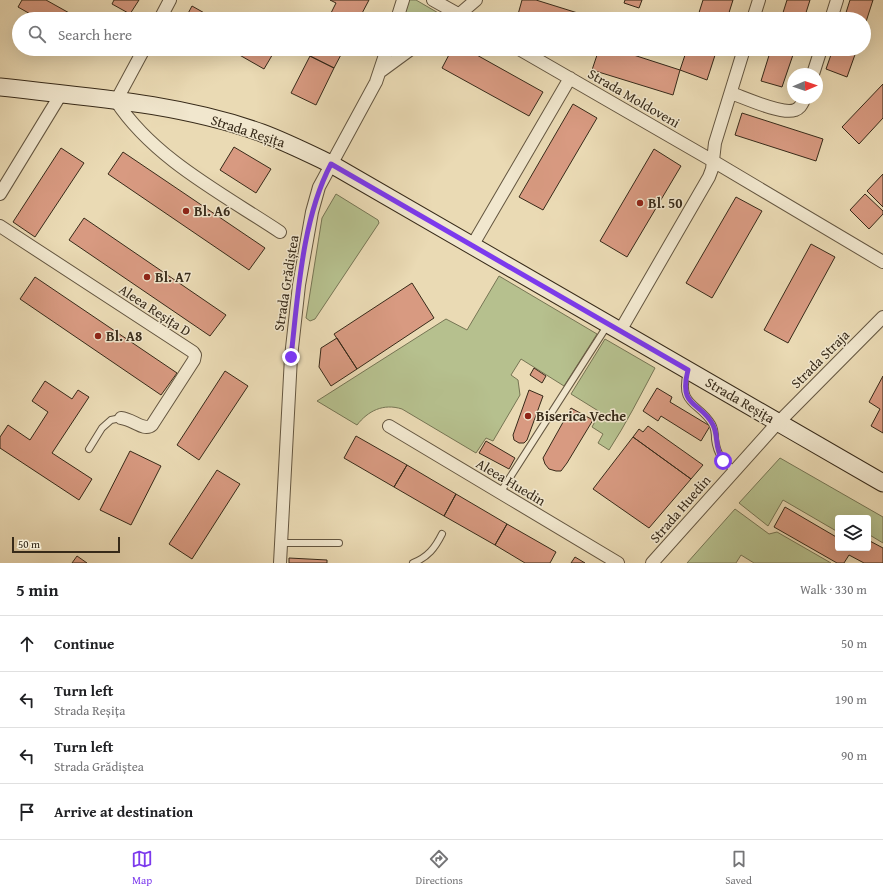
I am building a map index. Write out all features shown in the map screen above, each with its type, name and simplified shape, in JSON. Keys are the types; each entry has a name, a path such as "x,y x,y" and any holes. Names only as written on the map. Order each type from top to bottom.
{"street":[{"path":"164,12 170,0"},
{"path":"399,12 402,0"},
{"path":"433,0 451,12"},
{"path":"465,12 476,0"},
{"path":"756,12 759,0"},
{"path":"833,12 837,0"},
{"path":"140,56 116,101 132,123 157,148 177,164 280,232"},
{"name":"Strada Grădiștea","path":"280,563 288,397 298,299 314,203 319,187 371,93 381,71 385,56"},
{"name":"Strada Grădiștea","path":"381,71 401,56"},
{"name":"Strada Moldoveni","path":"531,56 713,161 883,262"},
{"path":"614,328 709,177 715,143 742,56"},
{"path":"815,68 819,56"},
{"path":"472,246 570,78"},
{"name":"Strada Reșița","path":"0,87 116,101 180,111 241,126 279,140 331,164 883,483"},
{"path":"731,93 783,110 793,111 800,108 802,104"},
{"path":"0,194 61,94"},
{"name":"Aleea Reșița D","path":"0,226 195,355 194,360 149,428 144,428 130,419 121,418"},
{"name":"Strada Straja","path":"778,422 883,317"},
{"name":"Strada Huedin","path":"652,563 778,422"},
{"name":"Aleea Huedin","path":"388,426 618,563"}],"lane":[{"path":"500,493 614,328"},
{"path":"688,370 685,385 686,395 694,407 713,426 718,455 734,470"},
{"path":"89,449 102,428 111,420 121,418"},
{"path":"413,563 429,554 436,547 442,534"},
{"path":"281,543 339,543"}],"green space":[{"path":"409,0 416,0 437,12 405,12"},
{"path":"336,194 378,220 379,223 315,319 310,321 306,318 322,218"},
{"path":"499,276 597,334 564,386 521,359 511,375 518,380 520,395 493,441 486,438 476,453 402,409 388,407 376,410 371,412 357,425 317,401 446,319 467,330"},
{"path":"605,339 655,368 609,450 598,443 603,434 592,427 600,412 571,394"},
{"path":"780,458 883,517 883,543 871,536 871,515 835,515 835,530 783,500 768,526 739,503"},
{"path":"735,509 769,534 777,532 831,563 754,563 741,555 736,563 687,563"}],"building":[{"path":"22,0 46,0 67,12 27,12 18,7"},
{"path":"114,0 139,0 131,12 126,12 112,4"},
{"path":"330,0 369,0 363,12 332,12 336,3"},
{"path":"522,0 536,0 575,12 519,12"},
{"path":"625,0 642,0 639,8 624,3"},
{"path":"703,0 733,0 729,12 699,12"},
{"path":"787,0 810,0 806,12 783,12"},
{"path":"850,0 873,0 869,12 846,12"},
{"path":"192,6 203,12 189,12"},
{"path":"241,56 272,56 264,69"},
{"path":"310,56 340,56 334,68"},
{"path":"310,56 334,68 316,105 291,93"},
{"path":"448,56 479,56 543,92 529,116 442,68"},
{"path":"597,56 637,56 680,70 673,95 592,70"},
{"path":"685,56 715,56 707,80 680,70"},
{"path":"769,56 793,56 788,68 787,68 782,87 761,81"},
{"path":"831,56 854,56 847,77 826,69"},
{"path":"883,84 883,118 859,144 842,127"},
{"path":"573,104 597,118 543,210 519,197"},
{"path":"742,113 823,139 816,161 735,135"},
{"path":"234,147 271,169 256,193 220,170"},
{"path":"61,148 84,163 35,237 13,222"},
{"name":"Bl. 50","path":"654,149 681,166 627,257 600,241"},
{"name":"Bl. A6","path":"123,152 265,248 249,270 108,174"},
{"path":"883,174 883,207 867,191"},
{"path":"865,194 883,211 883,214 869,229 850,210"},
{"path":"736,197 762,211 712,298 686,283"},
{"name":"Bl. A7","path":"84,218 226,315 210,336 69,240"},
{"path":"811,244 835,257 788,343 764,330"},
{"name":"Bl. A8","path":"35,277 177,373 161,395 20,299"},
{"path":"412,283 434,318 357,369 334,334"},
{"path":"337,338 357,369 331,386 319,367 321,348"},
{"path":"534,368 546,376 542,383 530,375"},
{"path":"225,371 248,386 199,460 177,445"},
{"path":"883,376 883,433 871,426 880,409 869,402"},
{"path":"45,381 72,399 78,390 89,397 52,453 92,479 79,500 0,448 0,437 8,425 30,440 48,412 32,401"},
{"path":"657,388 672,397 670,402 710,426 701,441 661,416 658,421 643,411"},
{"name":"Biserica Veche","path":"529,390 543,396 527,440 524,443 519,443 514,440 513,435"},
{"path":"571,408 593,420 561,471 549,469 543,458"},
{"path":"648,426 703,465 691,479 633,437 639,429 643,432"},
{"path":"356,436 407,465 394,487 344,458"},
{"path":"633,437 691,479 649,528 593,489"},
{"path":"486,441 515,458 509,469 479,453"},
{"path":"130,451 161,466 131,525 100,510"},
{"path":"407,465 456,494 444,516 394,487"},
{"path":"217,470 240,484 192,559 169,544"},
{"path":"456,494 507,524 495,545 444,516"},
{"path":"785,507 835,536 835,551 871,551 871,542 883,548 883,563 864,563 849,555 844,563 837,563 774,527"},
{"path":"507,524 556,552 550,563 525,563 495,545"},
{"path":"77,556 87,563 72,563"},
{"path":"575,557 585,563 571,563"},
{"path":"289,558 327,560 327,563 289,563"}],"place":[{"name":"Bl. 50","path":"640,203"},
{"name":"Bl. A6","path":"186,211"},
{"name":"Bl. A7","path":"147,277"},
{"name":"Bl. A8","path":"98,336"},
{"name":"Biserica Veche","path":"528,416"}],"route":[{"path":"291,357 299,285 312,212 319,187 331,164 688,370 685,385 686,395 694,407 706,416 713,426 718,455 723,461"}]}
